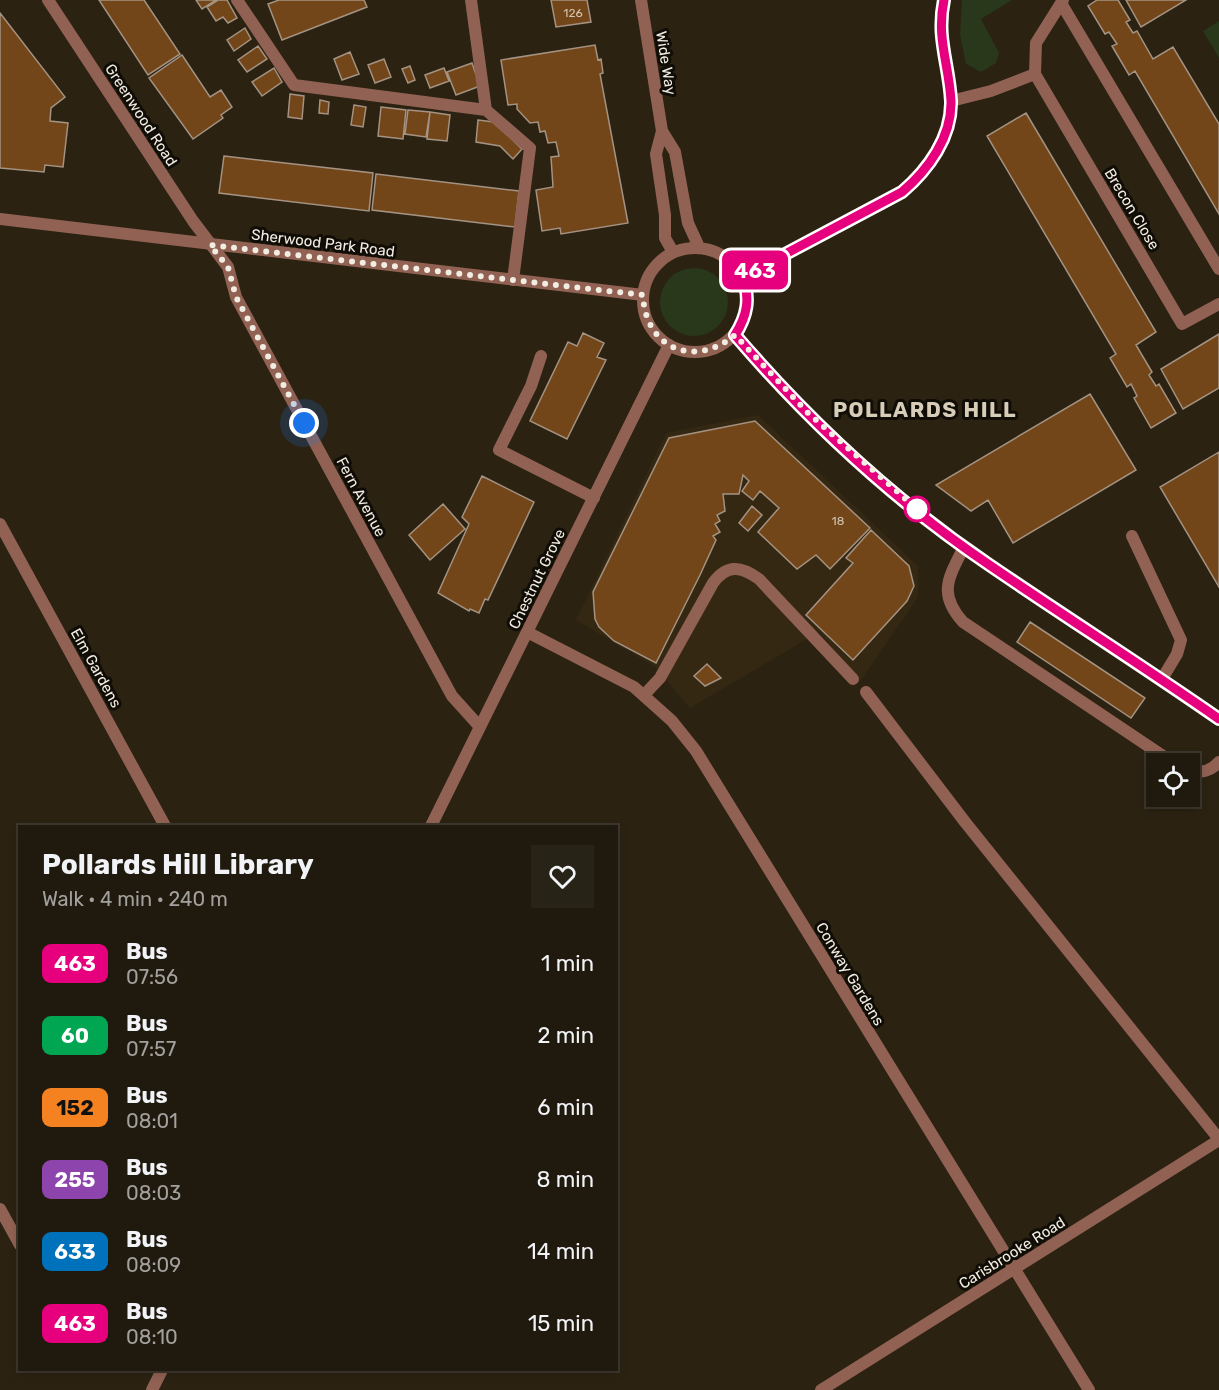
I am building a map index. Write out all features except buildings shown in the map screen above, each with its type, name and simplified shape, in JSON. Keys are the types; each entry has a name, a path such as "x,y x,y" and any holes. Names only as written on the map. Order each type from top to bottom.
{"street":[{"name":"Greenwood Road","path":"48,0 210,245"},
{"path":"237,0 294,85 486,110 530,148 513,280"},
{"path":"471,0 486,110"},
{"name":"Wide Way","path":"640,0 662,131 675,152 688,223 699,247"},
{"path":"742,277 891,199 910,186 926,168 941,144 951,101 940,41 944,0"},
{"path":"951,101 991,91 1035,74 1036,43 1062,2 1219,269"},
{"name":"Brecon Close","path":"1035,74 1182,324 1219,304"},
{"name":"Wide Way","path":"662,131 656,154 665,215 665,238 674,252"},
{"name":"Sherwood Park Road","path":"0,219 643,295"},
{"name":"Fern Avenue","path":"210,245 228,267 236,297 452,696 480,727"},
{"path":"699,247 715,251 729,260 742,277 746,286 747,310 735,335 717,348 706,351 683,351 669,345 651,328 646,318 643,295 652,270 674,252 699,247"},
{"path":"735,335 808,413 896,493 964,547 1219,719"},
{"name":"Chestnut Grove","path":"431,825 669,345"},
{"path":"541,356 531,386 499,450 594,498"},
{"name":"Elm Gardens","path":"0,524 164,825"},
{"path":"1132,536 1181,640 1177,654 1162,679"},
{"path":"964,547 950,574 946,593 951,609 963,622 1159,753"},
{"path":"644,695 660,678 713,583 720,573 732,568 745,569 759,579 853,679"},
{"name":"Conway Gardens","path":"527,632 622,679 644,695 672,721 701,759 1089,1390"},
{"path":"866,692 965,822 1219,1140"},
{"path":"1200,771 1213,769 1219,762"},
{"name":"Carisbrooke Road","path":"821,1390 1219,1140"},
{"path":"0,1209 18,1241"},
{"path":"152,1390 162,1371"}],"shaded area":[{"path":"758,415 918,566 918,597 860,682 819,632 690,708 655,667 576,620 666,433"}],"green space":[{"path":"962,0 1012,0 981,19 999,53 996,63 981,72 966,64 960,35"},
{"path":"1219,21 1219,58 1203,31"},
{"path":"701,268 713,274 722,283 728,295 726,315 718,326 701,336 687,336 670,326 662,315 660,295 670,278 681,270"}],"bus line":[{"name":"463","path":"944,0 940,20 940,41 948,80 951,111 941,144 934,156 918,177 891,199 742,277 746,286 747,310 735,335 808,413 896,493 955,540 987,564 1219,719"}],"district":[{"name":"POLLARDS HILL","path":"925,410"}],"route":[{"path":"304,423 236,297 230,284 228,267 210,245 643,295 643,307 651,328 669,345 683,351 706,351 717,348 735,335 808,413 896,493 917,509"}]}
